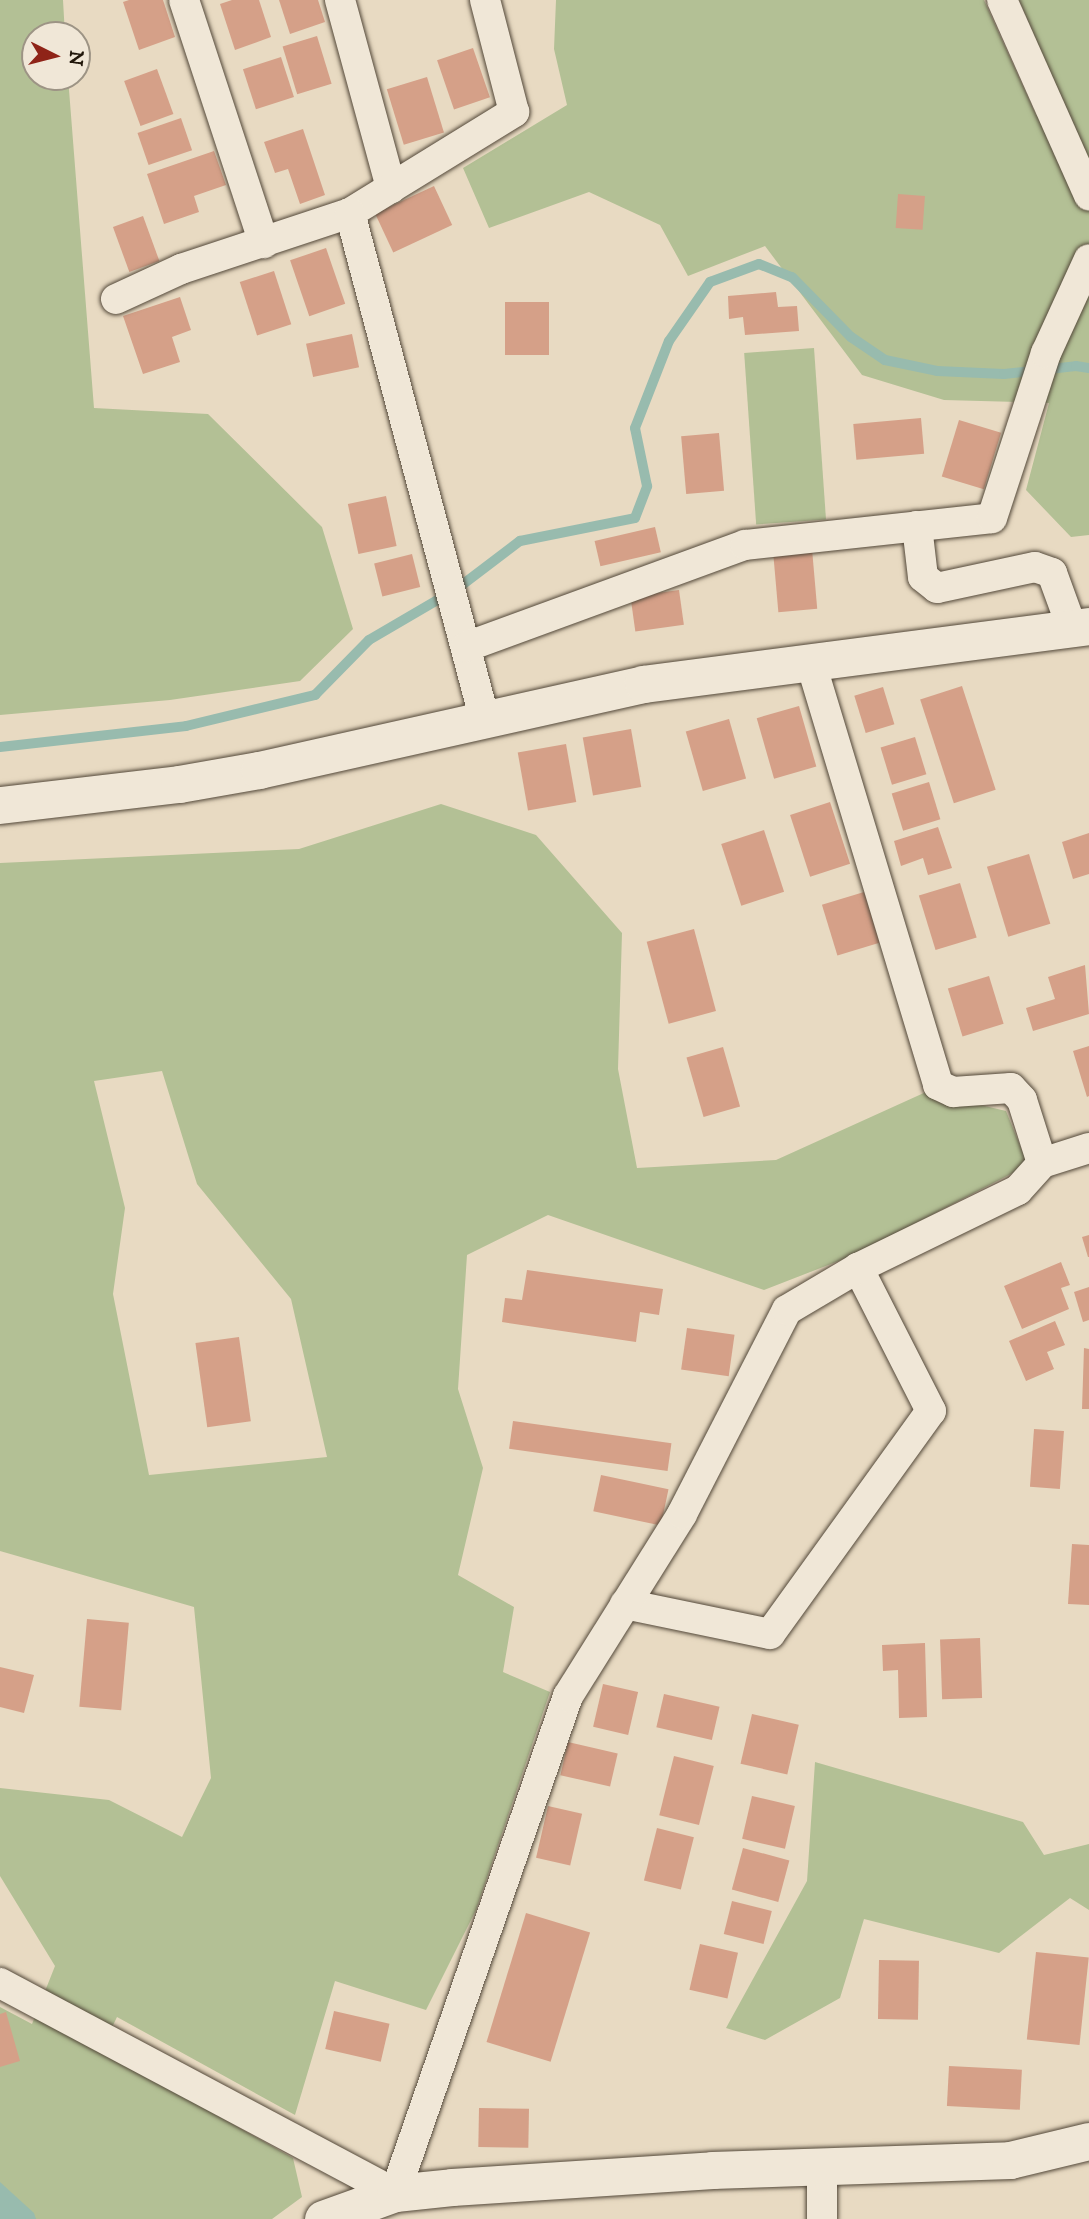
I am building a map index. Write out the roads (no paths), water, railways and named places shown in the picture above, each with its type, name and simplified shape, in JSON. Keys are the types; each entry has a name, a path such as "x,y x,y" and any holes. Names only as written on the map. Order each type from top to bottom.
{"street":[{"path":"184,0 264,243"},
{"path":"340,0 391,188"},
{"path":"116,299 181,269 350,213 514,112 485,0"},
{"path":"1002,0 1089,195"},
{"path":"350,213 484,717"},
{"path":"466,646 745,545 992,518 1046,353 1089,258"},
{"path":"0,805 245,773 484,717 643,684 810,660 1081,627 1052,573 1035,567 937,588 923,578 917,526"},
{"path":"810,660 938,1085 953,1093 1011,1088 1022,1100 1042,1163"},
{"path":"395,2193 568,1696 682,1514 787,1310 858,1268 1018,1190 1042,1163 1089,1148"},
{"path":"625,1604 770,1634 931,1411 858,1268"},
{"path":"0,1983 395,2193"},
{"path":"323,2219 395,2193 822,2166 1010,2160 1089,2141"},
{"path":"822,2166 822,2219"}],"waterway":[{"path":"0,747 186,726 315,695 369,640 458,588 520,541 635,518 647,486 635,428 669,341 710,282 759,264 792,277 851,337 885,360 937,371 1004,374 1076,366 1089,368"}]}
